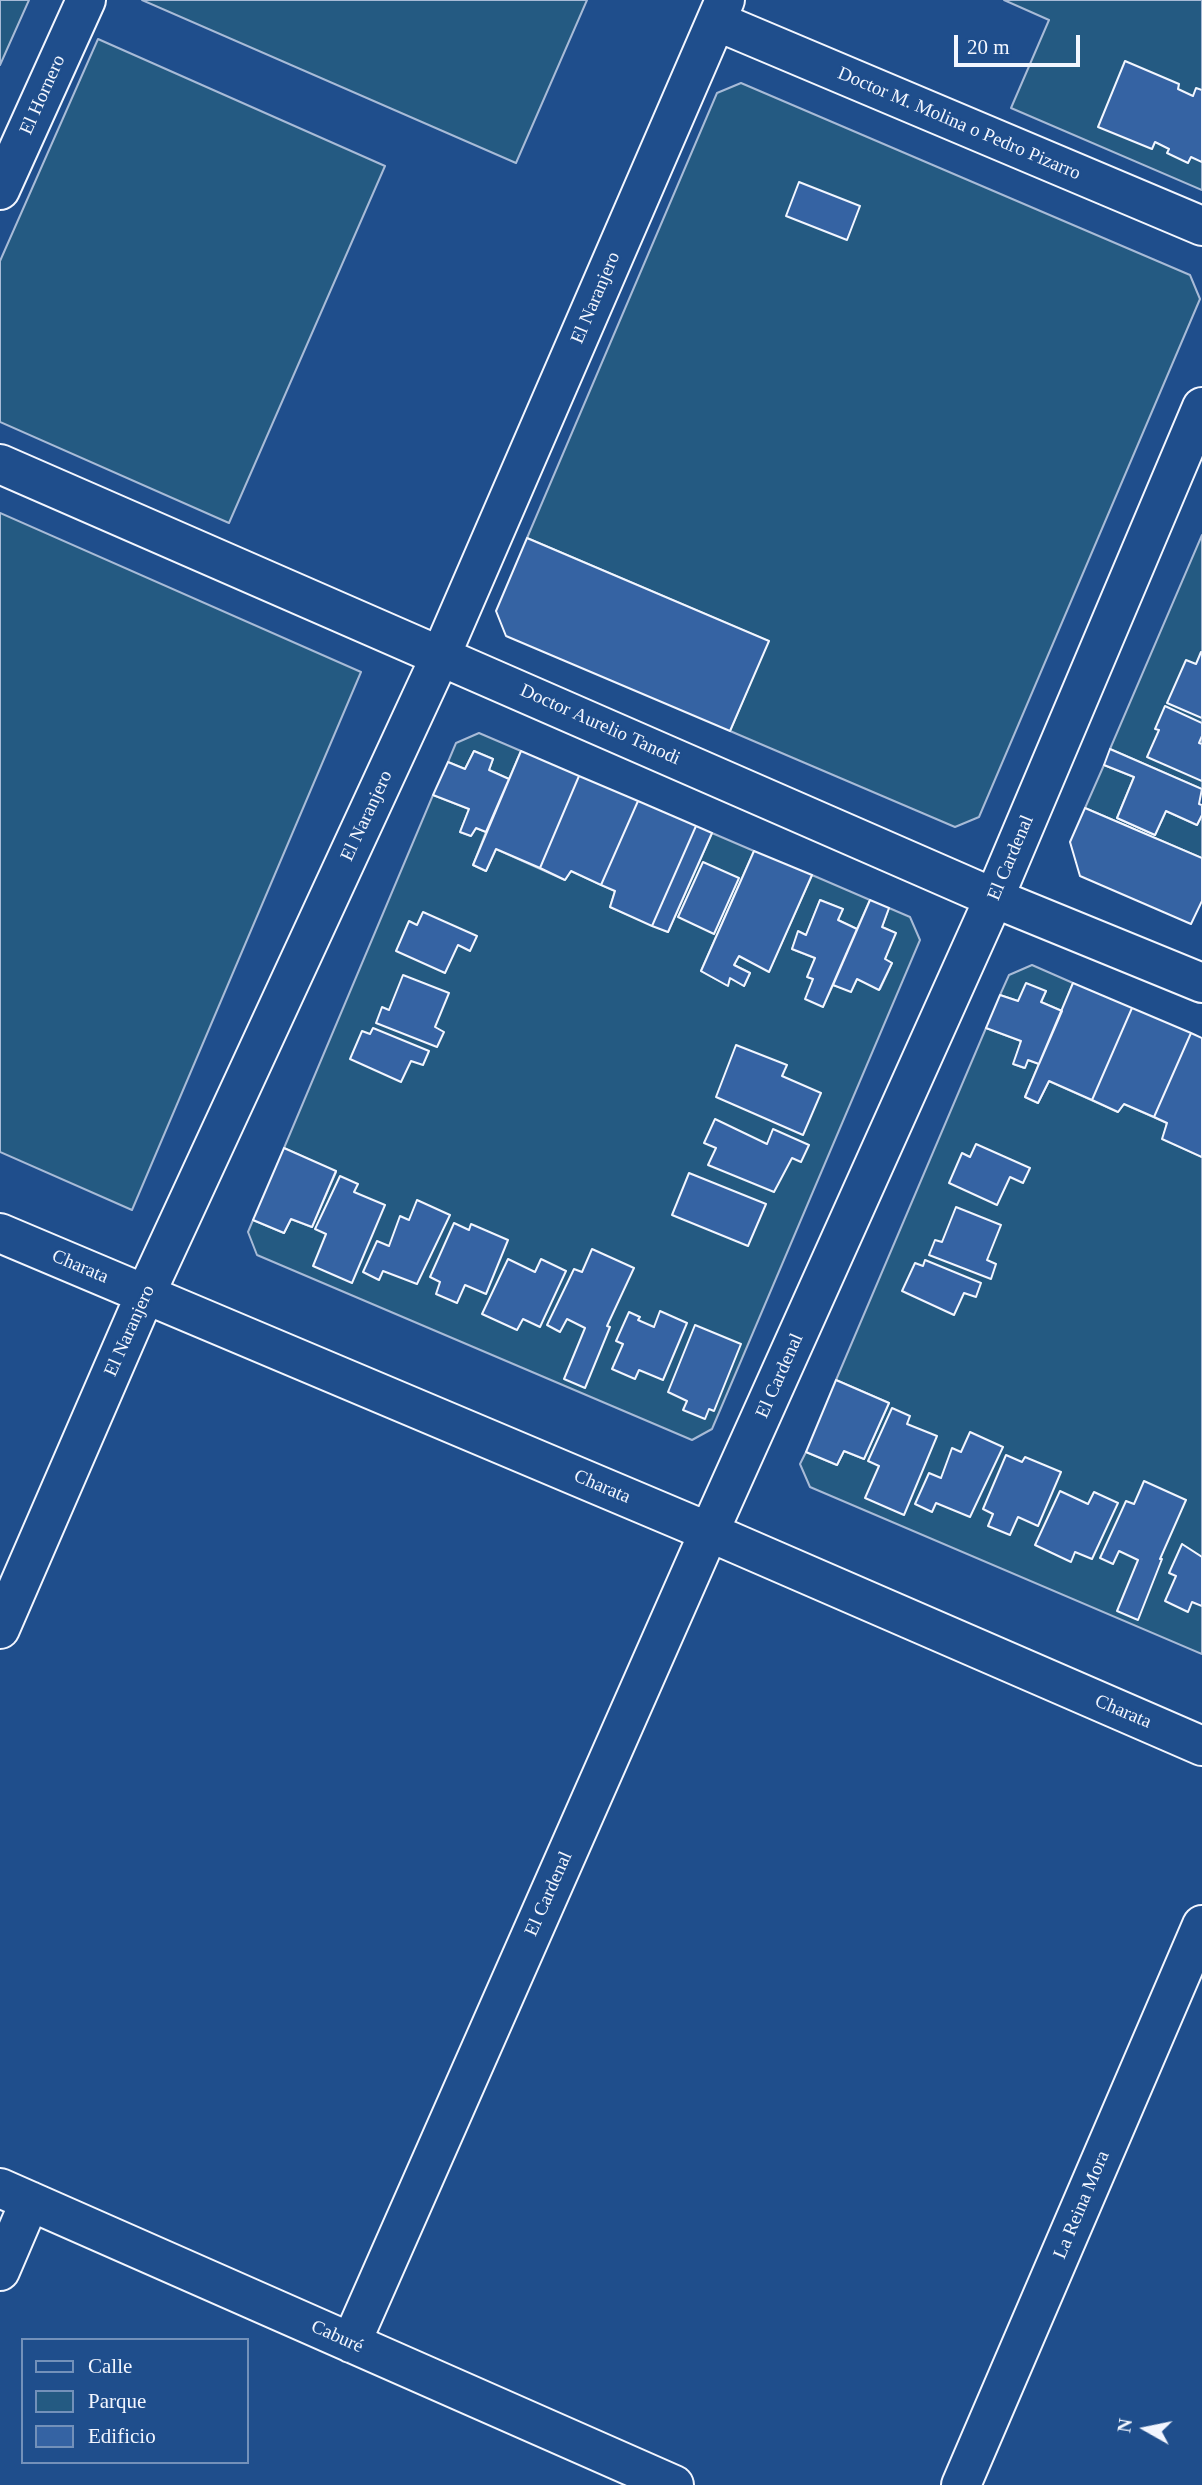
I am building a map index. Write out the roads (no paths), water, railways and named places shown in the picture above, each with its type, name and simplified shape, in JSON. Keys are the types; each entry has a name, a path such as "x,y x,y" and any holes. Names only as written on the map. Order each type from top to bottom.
{"street":[{"name":"El Hornero","path":"0,190 86,0"},
{"name":"Doctor M. Molina o Pedro Pizarro","path":"720,11 1202,226"},
{"name":"El Naranjero","path":"0,1629 145,1295 442,655 720,11"},
{"name":"El Cardenal","path":"351,2343 709,1532 994,898 1202,407"},
{"name":"Doctor Aurelio Tanodi","path":"0,464 994,898 1202,983"},
{"name":"Charata","path":"0,1233 709,1532 1202,1746"},
{"name":"La Reina Mora","path":"961,2485 1202,1925"},
{"name":"Caburé","path":"15,2195 674,2485"},
{"path":"0,2271 15,2195"}]}
